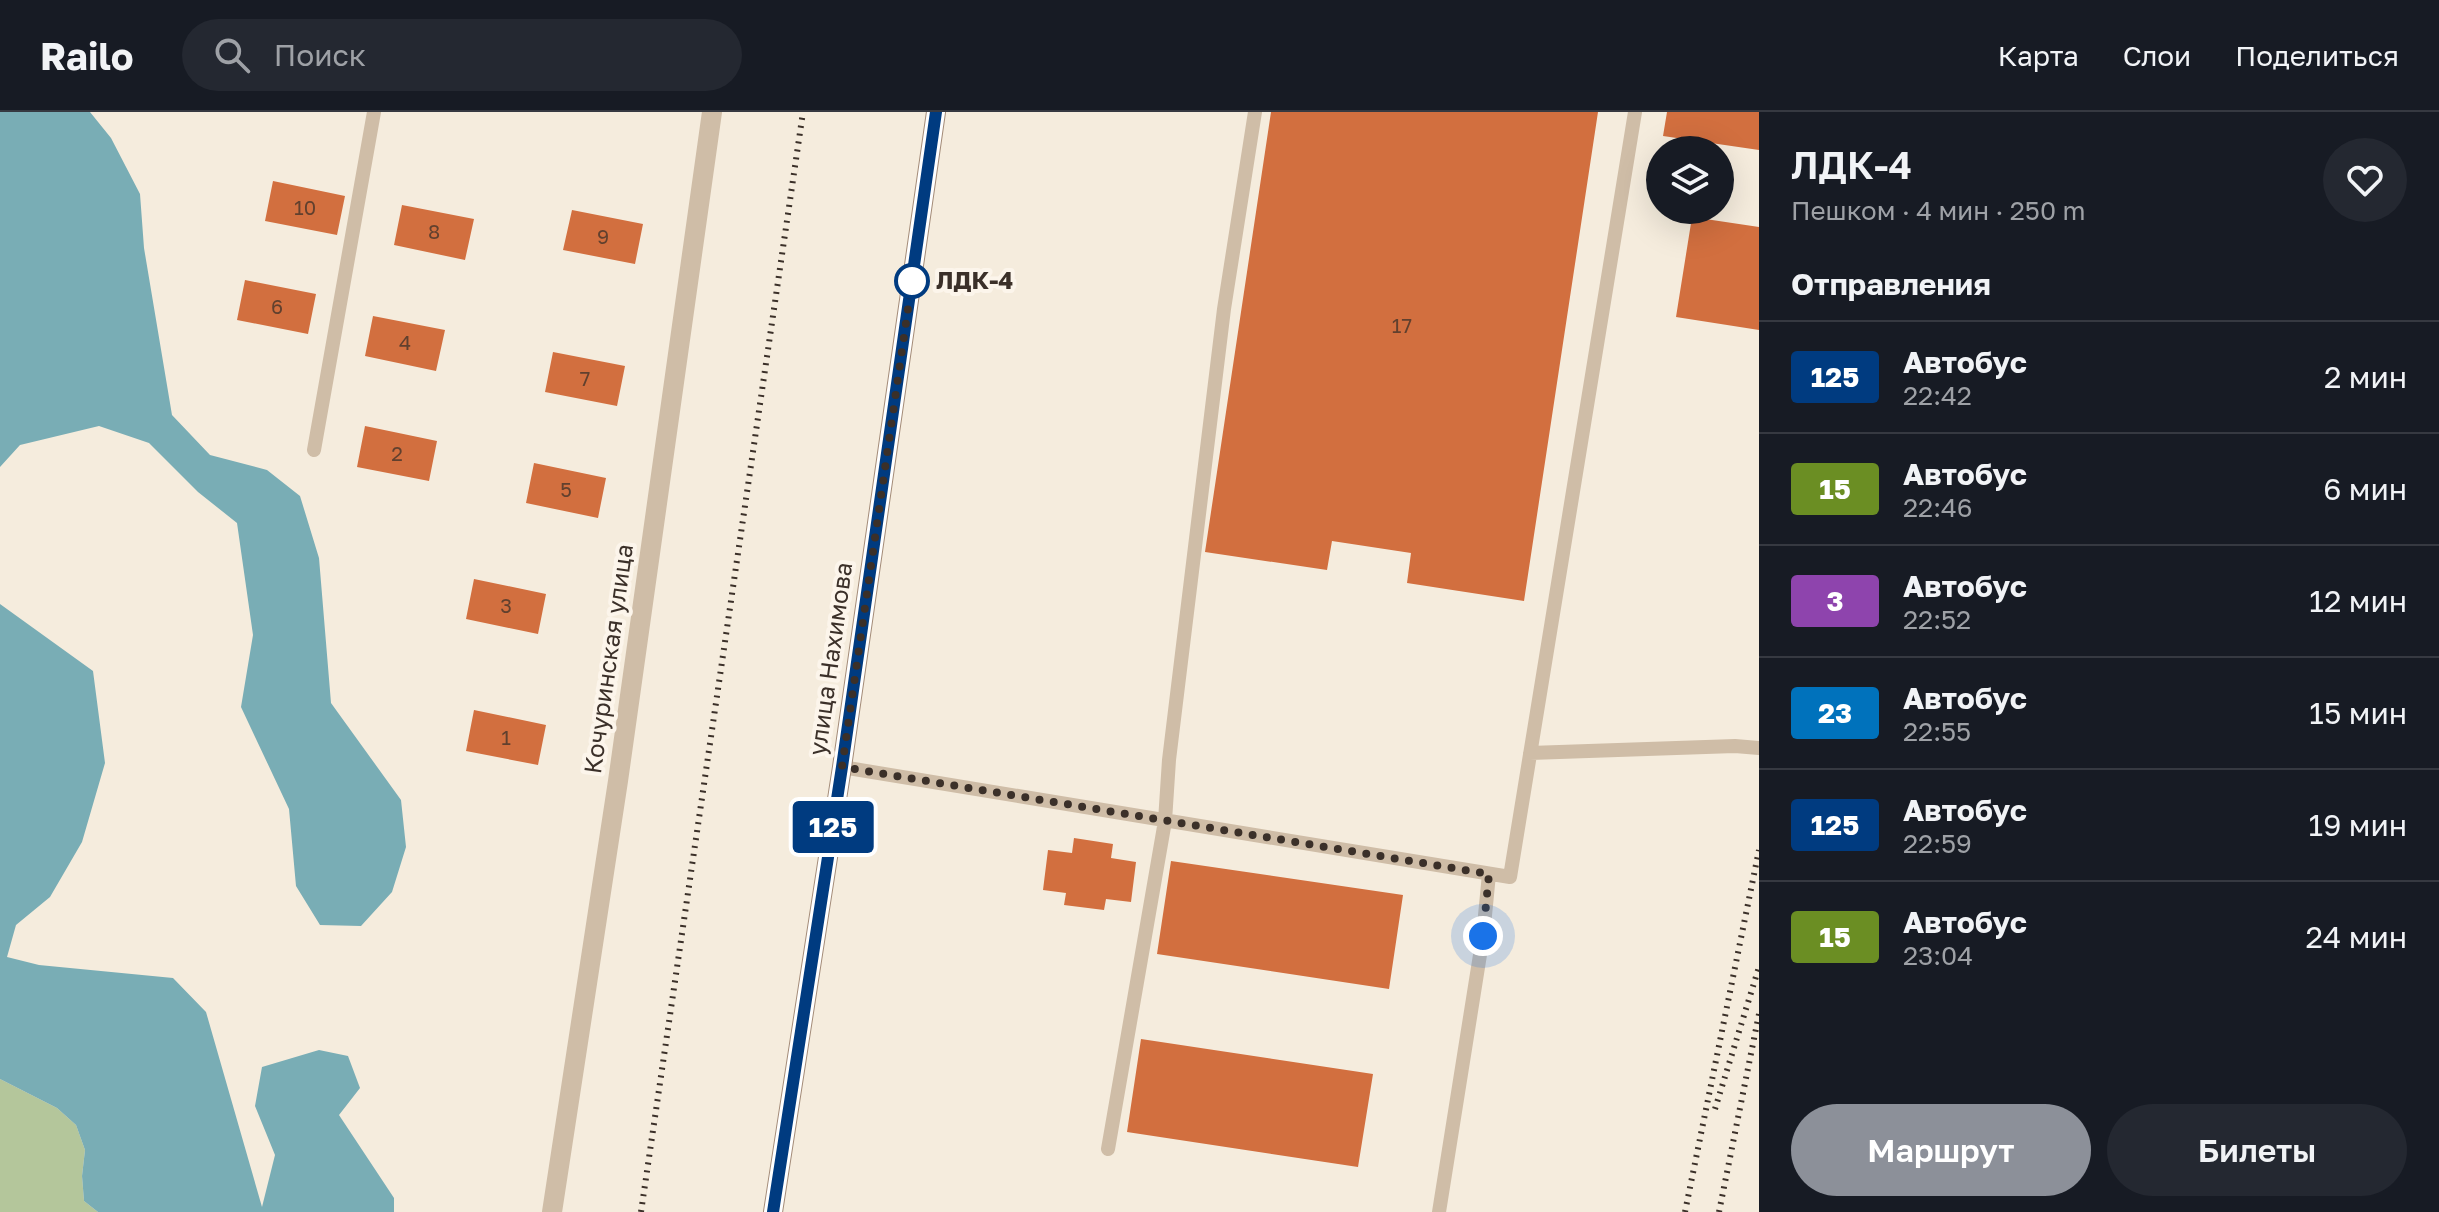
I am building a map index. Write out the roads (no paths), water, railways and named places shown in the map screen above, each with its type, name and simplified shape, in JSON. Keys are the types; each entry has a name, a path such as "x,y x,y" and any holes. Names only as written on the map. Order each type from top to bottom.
{"main road":[{"name":"улица Нахимова","path":"773,1212 842,767 936,112"}],"street":[{"name":"Кочуринская улица","path":"552,1212 618,781 712,112"}],"lane":[{"path":"314,450 374,112"},
{"path":"1108,1149 1165,821 1169,760 1222,325 1255,112"},
{"path":"842,767 1510,877 1635,112"},
{"path":"1530,753 1735,746 1759,748"},
{"path":"1439,1212 1483,936 1489,874"}],"water":[{"path":"0,112 90,112 111,138 140,194 144,248 172,415 210,455 267,470 300,496 319,558 331,703 401,800 406,847 392,892 361,926 320,925 296,886 289,809 241,707 253,635 237,523 198,492 149,443 99,426 20,445 0,467"},
{"path":"0,604 93,671 105,763 82,842 50,897 16,925 7,957 39,965 173,978 206,1012 262,1207 275,1155 255,1106 262,1067 319,1050 348,1056 360,1088 339,1115 394,1198 394,1212 98,1212 84,1201 82,1176 85,1150 76,1125 57,1108 0,1079"}],"railway":[{"path":"641,1212 803,112"},
{"path":"1685,1212 1759,850"},
{"path":"1715,1109 1759,967"},
{"path":"1719,1212 1759,1014"}],"place":[{"name":"ЛДК-4","path":"912,281"}]}
